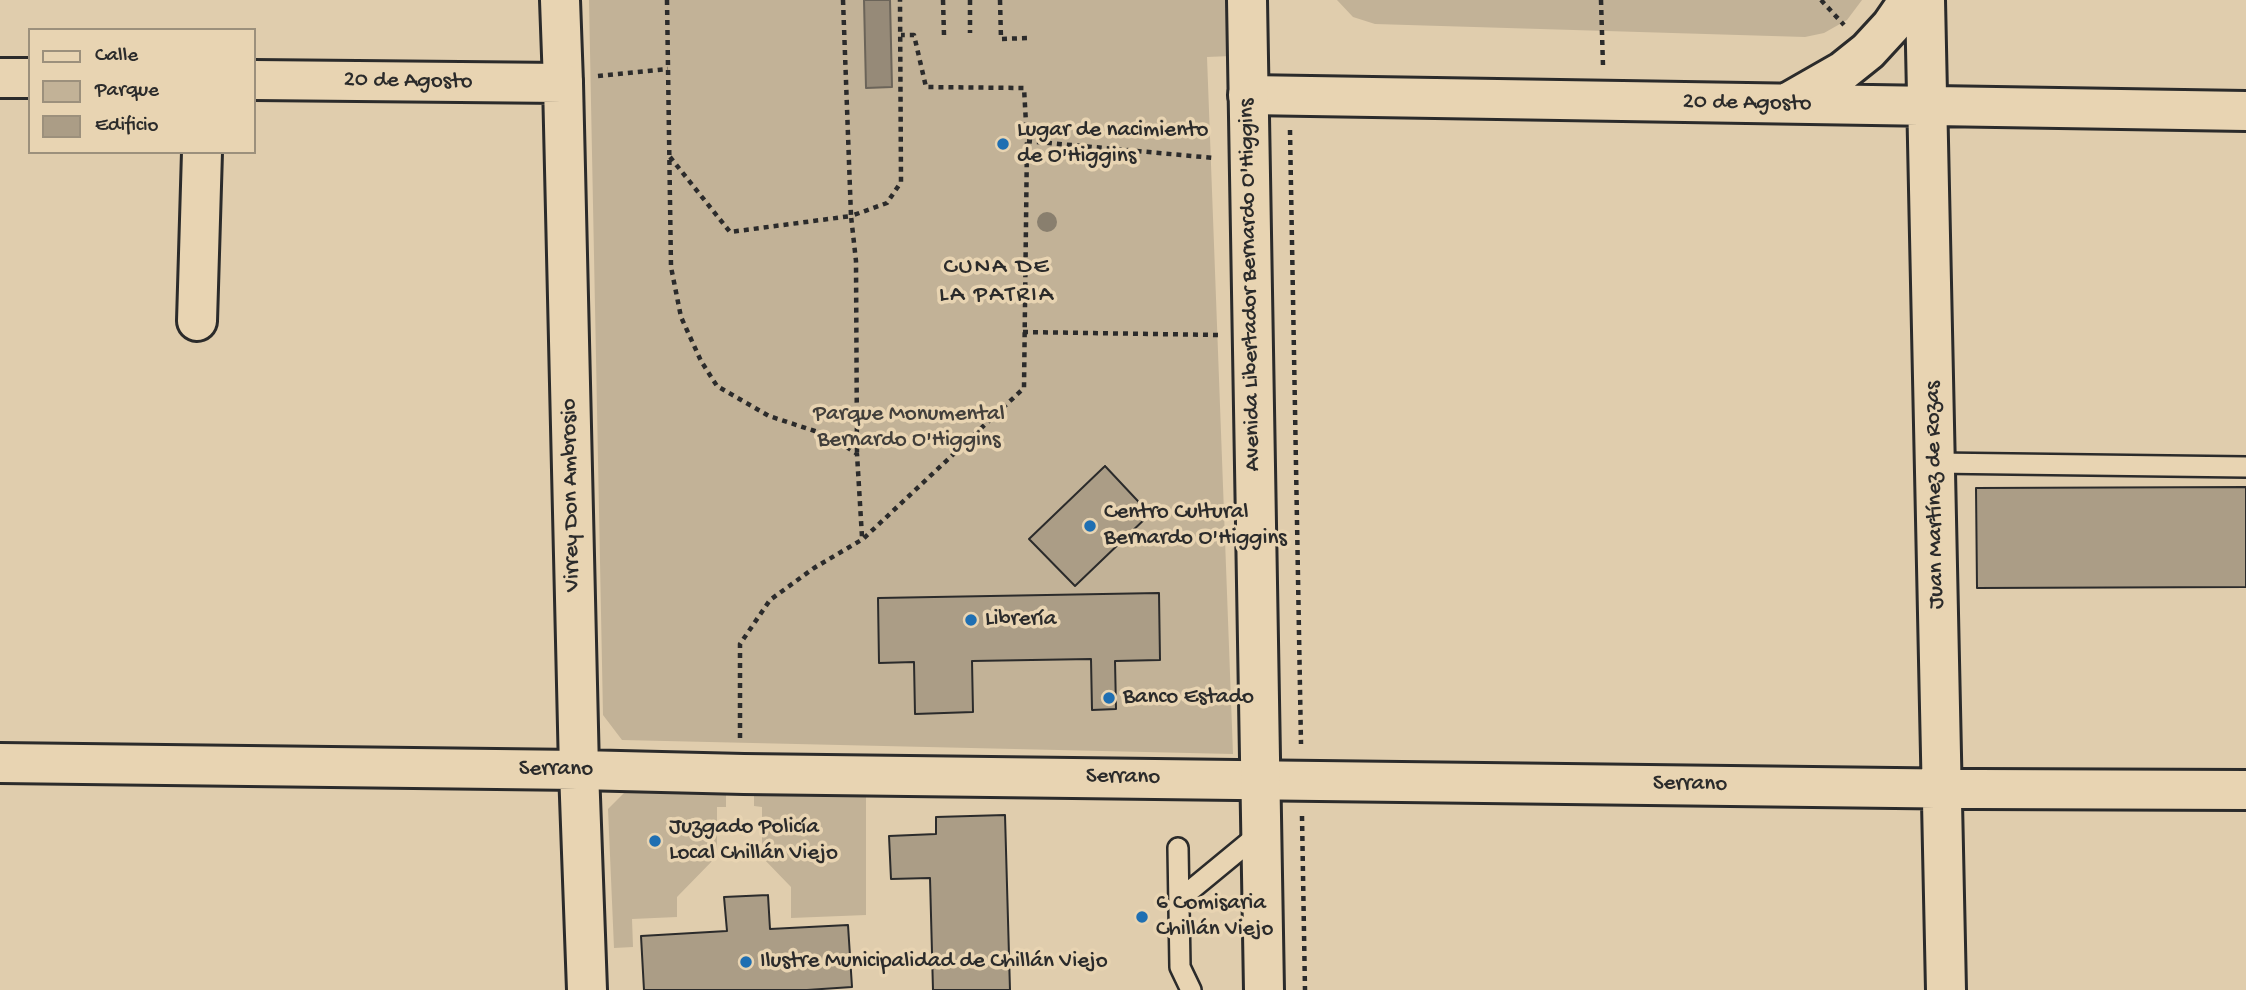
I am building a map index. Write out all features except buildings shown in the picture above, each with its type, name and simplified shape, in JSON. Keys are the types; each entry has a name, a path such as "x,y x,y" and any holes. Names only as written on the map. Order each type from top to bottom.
{"street":[{"name":"Virrey Don Ambrosio","path":"560,0 587,990"},
{"name":"Avenida Libertador Bernardo O'Higgins","path":"1247,0 1260,833 1258,985"},
{"path":"1786,104 1843,71 1868,51 1891,26 1909,0"},
{"name":"Juan Martínez de Rozas","path":"1926,0 1946,990"},
{"path":"0,78 28,78"},
{"name":"20 de Agosto","path":"256,80 563,83"},
{"name":"20 de Agosto","path":"1248,95 2246,111"},
{"path":"197,321 202,154"},
{"name":"Serrano","path":"0,763 1942,789 2246,790"}],"lane":[{"path":"1934,463 2246,467"},
{"path":"1180,899 1260,833"},
{"path":"1178,848 1180,967 1191,990"}],"path":[{"path":"667,0 671,267 681,317 701,361 718,386 769,416 830,436 857,454"},
{"path":"843,0 851,216 856,261 857,454 863,538"},
{"path":"670,158 730,232 851,216 887,203 901,182 900,0"},
{"path":"943,0 944,35"},
{"path":"970,0 971,33"},
{"path":"1000,0 1001,39 1028,38"},
{"path":"1601,0 1603,102"},
{"path":"744,774 740,743 740,643 770,600 814,568 863,538 1024,387 1027,141 1024,88 926,87 914,35 901,35"},
{"path":"563,83 591,77 668,69"},
{"path":"1290,96 1305,990"},
{"path":"1027,141 1249,163"},
{"path":"1023,332 1252,335"}],"green space":[{"name":"Parque Monumental Bernardo O'Higgins","path":"589,0 1230,0 1231,56 1207,57 1233,754 622,740 603,715"},
{"path":"1337,0 1862,0 1847,20 1824,33 1805,37 1375,24 1353,17"},
{"path":"632,785 726,787 726,807 717,807 717,856 677,897 677,917 632,919 633,947 614,948 608,809"},
{"path":"754,789 866,791 866,915 791,918 791,887 762,857 762,807 754,806"}],"shaded area":[{"path":"864,0 890,0 892,87 866,88"}],"place":[{"name":"Lugar de nacimiento de O'Higgins","path":"1003,144"},
{"name":"Centro Cultural Bernardo O'Higgins","path":"1090,526"},
{"name":"Librería","path":"971,620"},
{"name":"Banco Estado","path":"1109,698"},
{"name":"Juzgado Policía Local Chillán Viejo","path":"655,841"},
{"name":"6 Comisaria Chillán Viejo","path":"1142,917"},
{"name":"Ilustre Municipalidad de Chillán Viejo","path":"746,962"}],"district":[{"name":"CUNA DE LA PATRIA","path":"997,282"}]}
